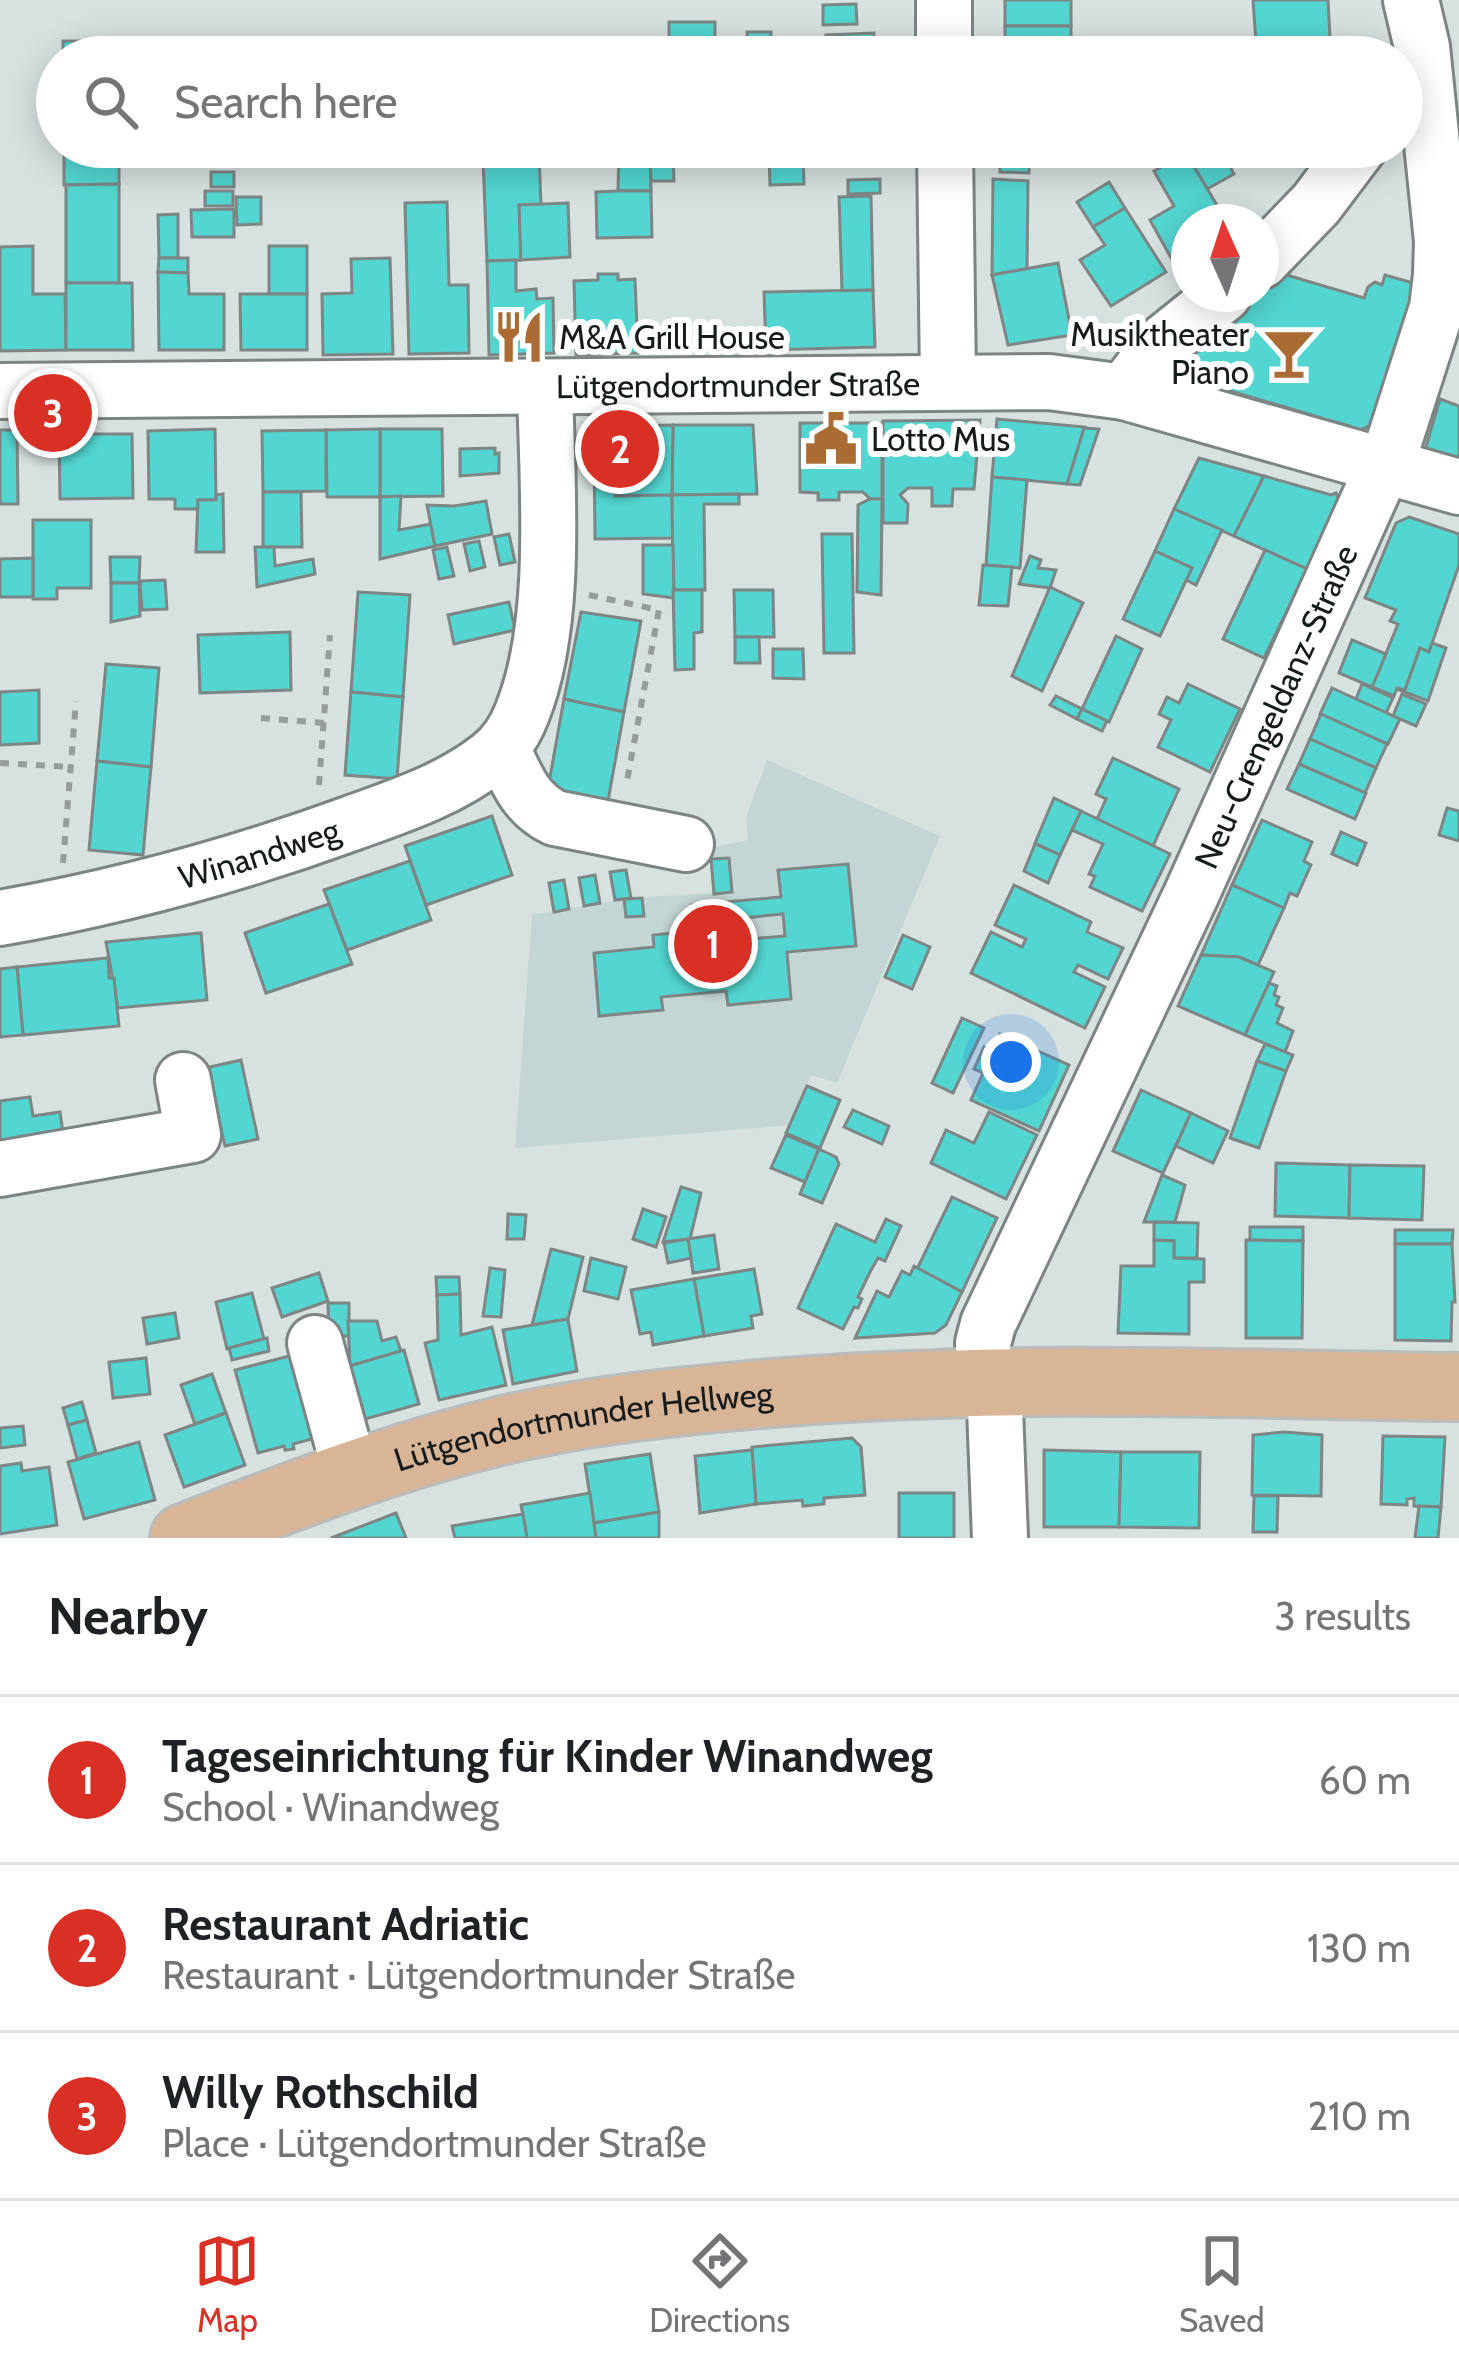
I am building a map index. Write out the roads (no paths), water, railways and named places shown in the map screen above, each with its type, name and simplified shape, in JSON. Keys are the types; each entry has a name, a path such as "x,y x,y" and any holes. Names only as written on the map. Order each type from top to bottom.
{"main road":[{"name":"Lütgendortmunder Hellweg","path":"184,1538 351,1474 507,1430 650,1405 799,1390 989,1383 1459,1387"}],"street":[{"path":"944,0 944,36"},
{"path":"945,168 948,381"},
{"path":"1279,243 1345,168"},
{"name":"Neu-Crengeldanz-Straße","path":"989,1383 983,1343 988,1324 1191,895 1386,466 1436,308 1442,242 1421,168"},
{"path":"1124,392 1158,347 1202,312"},
{"name":"Lütgendortmunder Straße","path":"0,391 1036,381 1124,392 1459,487"},
{"path":"545,387 548,524 544,588 530,689 502,748 528,801 540,811 686,844"},
{"name":"Winandweg","path":"0,918 170,881 315,837 442,787 502,748"},
{"path":"0,1169 193,1135 183,1080"},
{"path":"315,1343 351,1474"},
{"path":"989,1383 1000,1538"}],"place":[{"name":"M&A Grill House","path":"519,337"},
{"name":"Musiktheater Piano","path":"1289,353"},
{"name":"Willy Rothschild","path":"53,413"},
{"name":"Lotto Mus","path":"831,439"},
{"name":"Restaurant Adriatic","path":"620,449"},
{"name":"Tageseinrichtung für Kinder Winandweg","path":"713,944"}]}
